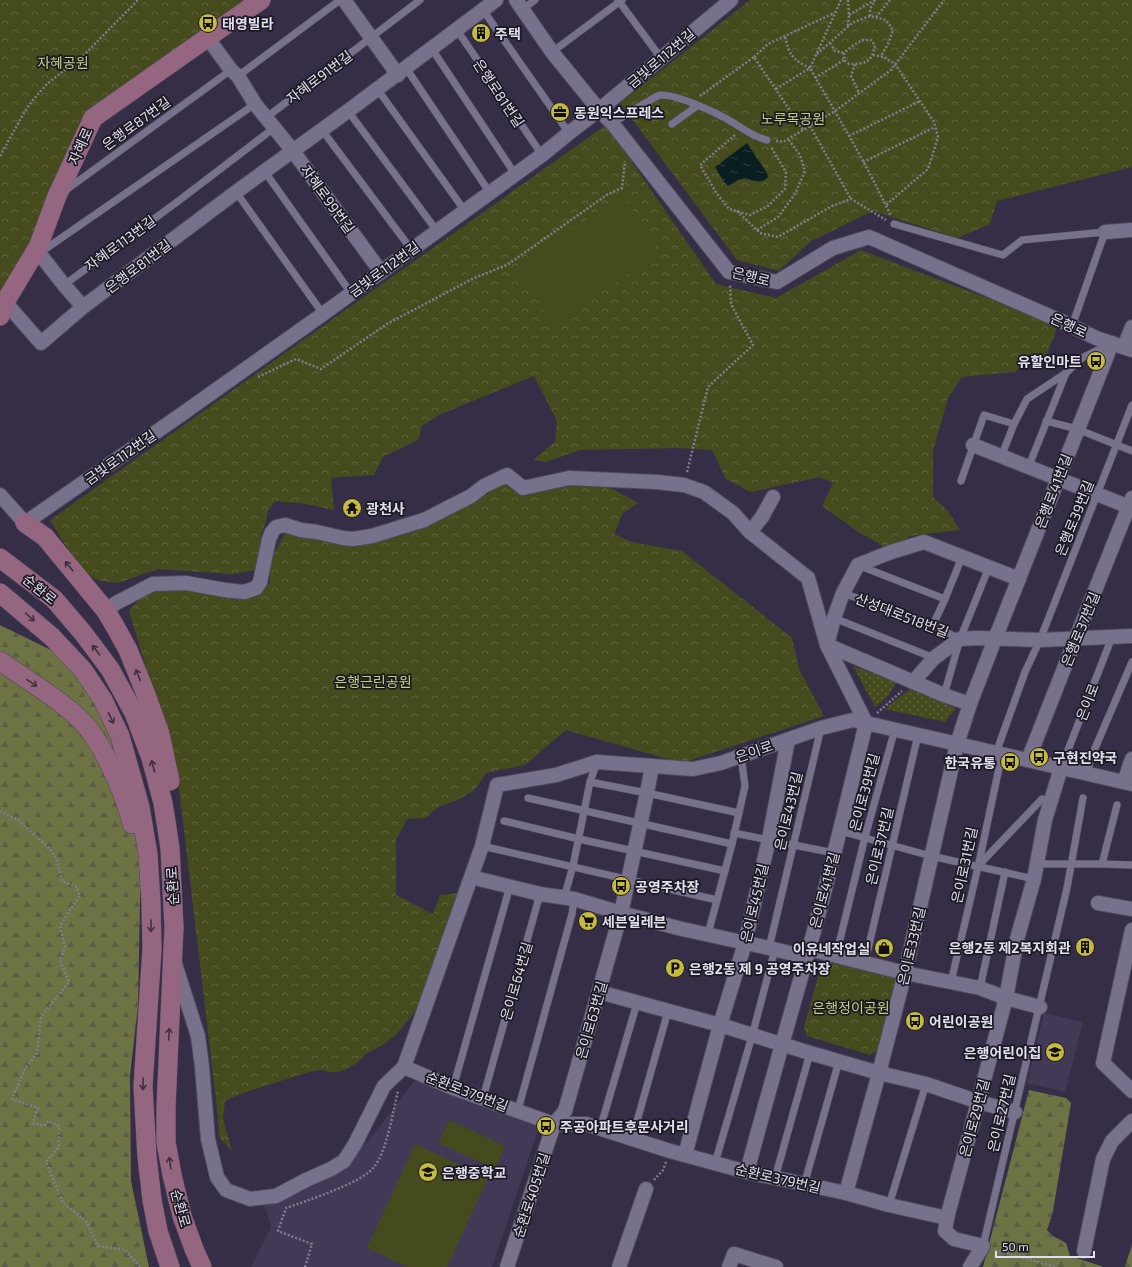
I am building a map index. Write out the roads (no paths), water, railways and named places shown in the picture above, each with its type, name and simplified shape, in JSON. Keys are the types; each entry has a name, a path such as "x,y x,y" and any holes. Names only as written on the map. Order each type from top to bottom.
{"main road":[{"name":"자혜로","path":"2,309 39,250 57,196 93,118 261,0"},
{"path":"25,523 45,537 106,611 128,650 160,734 170,784 170,848"},
{"name":"순환로","path":"0,558 54,598 83,633 110,669 134,713 152,758 163,803 170,848 174,927 166,1107 166,1142 182,1216 202,1267"},
{"name":"순환로","path":"0,593 52,637 83,670 103,700 120,736 140,807 148,854 152,949 143,1086 146,1157 158,1231 170,1267"},
{"path":"0,662 68,708 91,732 110,766 130,815 151,903"}],"street":[{"path":"344,0 371,37 402,71"},
{"name":"은행로81번길","path":"2,309 41,343 83,307 236,192 378,90 496,0"},
{"name":"금빛로112번길","path":"25,523 176,419 542,155 569,132 599,110 730,0"},
{"name":"은행로","path":"519,4 552,52 599,110 612,123 729,272 777,282 832,248 870,237 1096,338 1122,347"},
{"name":"자혜로99번길","path":"207,37 255,104 293,152 381,272"},
{"path":"1105,232 1132,230"},
{"path":"39,250 83,307"},
{"name":"은행로41번길","path":"994,639 1077,429 1132,327"},
{"path":"973,445 1028,468 1098,494 1131,504"},
{"path":"106,611 116,603 153,584 186,583 244,592 256,588 260,582 268,539 276,527 285,525 301,530 353,539 372,536 424,520 471,496 484,486 507,475 523,488 569,478 657,482 684,486 704,492 733,513 750,532 808,578 827,645 866,723"},
{"path":"0,495 25,523"},
{"path":"750,532 762,517 773,497"},
{"name":"은행로37번길","path":"1028,760 1131,504"},
{"path":"827,645 834,618 844,593 858,565 892,552 924,542 1018,579"},
{"name":"산성대로518번길","path":"913,682 934,658 960,639 1040,640 1132,636"},
{"path":"957,744 994,639"},
{"path":"827,645 944,695 970,704"},
{"name":"은이로","path":"597,762 693,768 721,763 821,728 853,720 1061,768 1089,767 1128,783 1132,759"},
{"name":"은이로41번길","path":"746,1172 808,953 866,723"},
{"name":"은이로45번길","path":"685,1155 720,1025 745,943 769,839 788,740"},
{"name":"은이로33번길","path":"846,1193 905,973 957,744"},
{"path":"172,954 198,1036 208,1139 217,1177 226,1190 250,1199 276,1196 344,1161 356,1144 384,1086 404,1067 482,846 497,785 556,774 597,762"},
{"name":"은이로63번길","path":"554,1124 565,1111 621,913 652,766"},
{"name":"은이로29번길","path":"948,1218 1006,998 1017,939 1034,879 1045,820 1061,768"},
{"path":"471,877 540,894 569,899 745,943 836,956 905,973 980,988 1006,998 1040,1007"},
{"path":"1098,903 1132,908"},
{"path":"1132,930 1103,1064 1132,1091"},
{"path":"599,992 720,1025 752,1036 879,1073 926,1084 979,1102 1015,1112"},
{"name":"순환로379번길","path":"404,1067 453,1088 554,1124 586,1124 685,1155 746,1172 846,1193 889,1205 948,1218"},
{"path":"1084,1251 1103,1159 1112,1142 1132,1121"},
{"name":"순환로405번길","path":"508,1267 554,1124"},
{"path":"619,1267 646,1189"},
{"path":"948,1218 945,1231 954,1239 983,1246 970,1267"},
{"path":"729,1267 734,1254 776,1267"}],"lane":[{"name":"은행로87번길","path":"57,196 340,0"},
{"name":"자혜로91번길","path":"270,122 371,37 420,0"},
{"path":"519,4 536,0"},
{"path":"552,52 620,1 661,58"},
{"path":"483,10 569,132"},
{"name":"은행로81번길","path":"457,30 542,155"},
{"path":"432,49 515,174"},
{"path":"402,71 490,193"},
{"path":"378,90 465,211"},
{"path":"612,123 659,95 673,97 710,110 758,138 767,140"},
{"path":"39,250 255,104"},
{"path":"672,124 694,104"},
{"path":"348,112 437,231"},
{"name":"자혜로113번길","path":"64,284 177,202 270,122"},
{"path":"322,130 411,249"},
{"path":"265,172 351,293"},
{"path":"236,192 323,314"},
{"path":"894,224 1003,255 1022,240 1105,232 1072,326"},
{"path":"1001,456 1014,424 1027,399 1066,373 1082,358 1122,347"},
{"path":"1028,468 1066,373"},
{"name":"은행로39번길","path":"1040,640 1132,405"},
{"path":"960,481 984,415 1014,424"},
{"path":"1046,421 1077,429 1132,451"},
{"path":"933,625 962,556"},
{"path":"858,565 945,599"},
{"path":"944,695 960,639 989,567"},
{"name":"산성대로518번길","path":"844,593 933,625 960,639"},
{"name":"산성대로518번길","path":"834,618 934,658"},
{"name":"은이로","path":"1061,768 1112,637"},
{"path":"999,753 1025,672 1040,640"},
{"name":"은이로","path":"1089,767 1132,662"},
{"name":"은이로43번길","path":"715,1163 752,1036 821,728"},
{"name":"은이로39번길","path":"836,956 865,837 894,729"},
{"name":"은이로37번길","path":"865,962 918,734"},
{"name":"은이로31번길","path":"951,982 978,867 999,753"},
{"path":"708,934 732,844 745,786 741,756"},
{"path":"518,1110 572,914 569,899 572,866 590,782 597,762"},
{"path":"590,782 738,813"},
{"path":"528,798 732,844"},
{"name":"은이로27번길","path":"983,1246 1040,1007 1072,864 1083,798"},
{"path":"978,867 1042,799 1051,801"},
{"path":"1102,864 1117,805"},
{"path":"504,821 578,839 725,871"},
{"path":"840,830 931,856 1034,879"},
{"path":"734,833 834,852"},
{"path":"482,846 717,900"},
{"path":"1037,864 1132,865"},
{"path":"980,988 1005,872"},
{"path":"453,1088 510,886"},
{"name":"은이로64번길","path":"483,1098 540,894"},
{"path":"600,1129 637,1003"},
{"path":"632,1139 668,1011"},
{"path":"775,1178 810,1053"},
{"path":"804,1185 839,1061"},
{"path":"889,1205 926,1084"}],"water":[{"path":"747,143 767,173 768,177 762,181 741,179 728,186 715,167"},
{"path":"871,998 882,1001 879,1014 868,1011"}],"place":[{"name":"태영빌라","path":"208,23"},
{"name":"주택","path":"481,33"},
{"name":"동원익스프레스","path":"560,112"},
{"name":"유할인마트","path":"1096,361"},
{"name":"광천사","path":"352,508"},
{"name":"구현진약국","path":"1039,757"},
{"name":"한국유통","path":"1010,762"},
{"name":"공영주차장","path":"621,886"},
{"name":"세븐일레븐","path":"588,921"},
{"name":"은행2동 제2복지회관","path":"1085,947"},
{"name":"이유네작업실","path":"884,948"},
{"name":"은행2동 제 9 공영주차장","path":"675,968"},
{"name":"어린이공원","path":"915,1021"},
{"name":"은행어린이집","path":"1055,1052"},
{"name":"주공아파트후문사거리","path":"546,1126"},
{"name":"은행중학교","path":"428,1172"}],"park label":[{"name":"자혜공원","path":"63,62"},
{"name":"노루목공원","path":"793,118"},
{"name":"은행근린공원","path":"373,681"},
{"name":"은행정이공원","path":"851,1007"}]}
